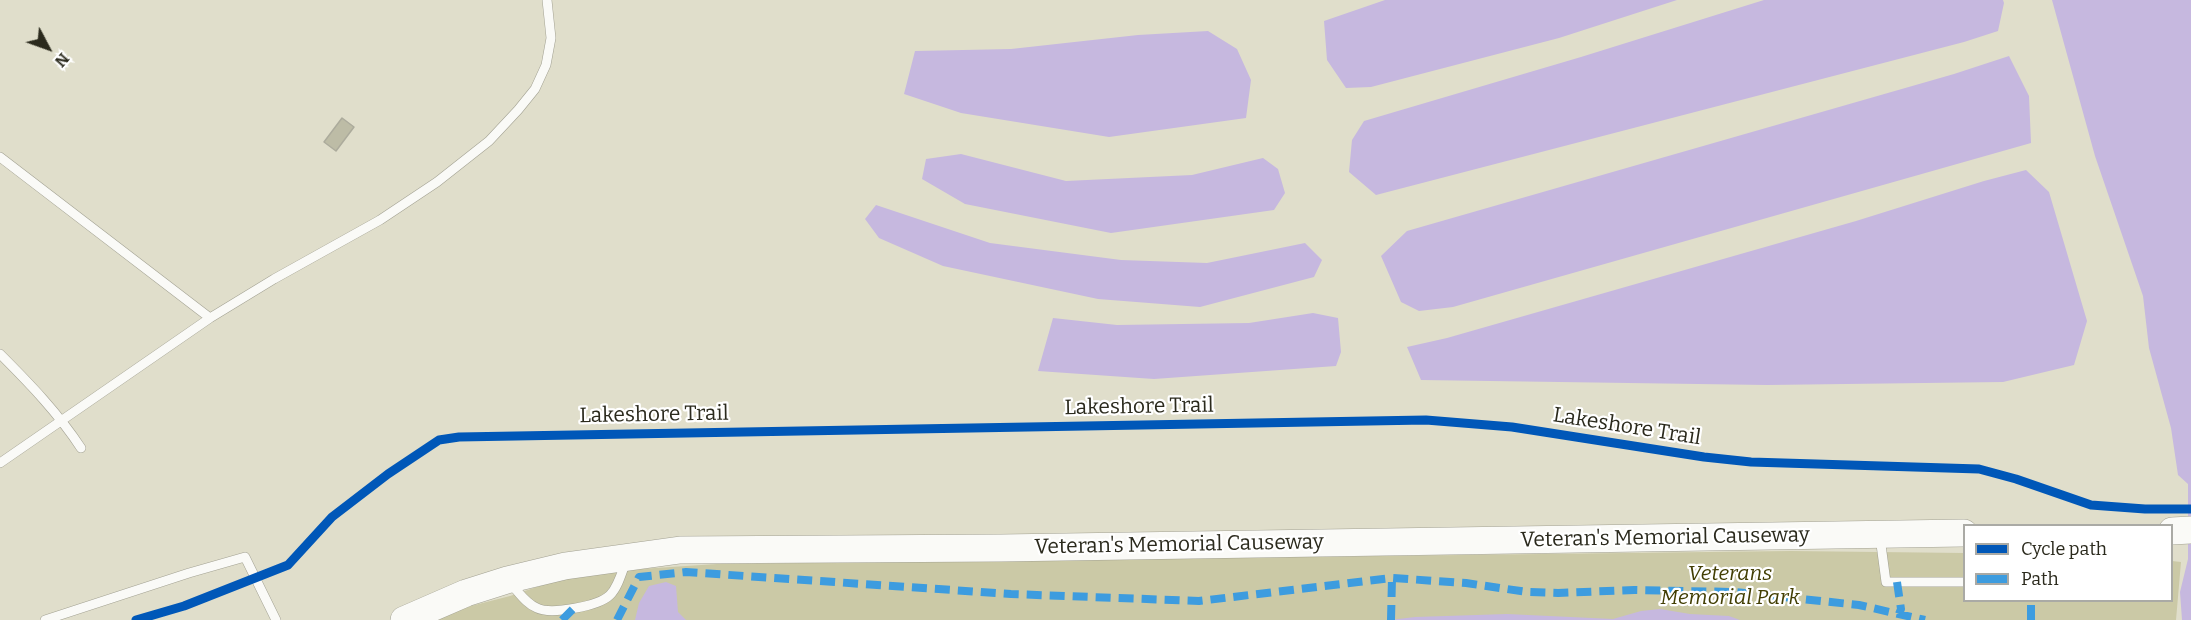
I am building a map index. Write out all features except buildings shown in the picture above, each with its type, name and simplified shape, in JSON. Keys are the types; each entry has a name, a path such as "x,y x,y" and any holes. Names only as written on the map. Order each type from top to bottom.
{"main road":[{"path":"2173,531 2191,530"},
{"name":"Veteran's Memorial Causeway","path":"405,620 466,593 507,580 565,566 680,550 1001,548 1963,533"}],"lane":[{"path":"0,463 210,318 274,279 380,220 437,182 489,141 535,89 546,65 551,39 547,0"},
{"path":"0,157 210,318"},
{"path":"0,354 63,420 81,448"},
{"path":"1879,535 1886,582 1963,582"},
{"path":"507,580 531,604 541,610 553,611 577,607 608,597 615,588 628,556"},
{"path":"45,620 245,557 276,620"}],"green space":[{"name":"Veterans Memorial Park","path":"1791,551 1963,553 1963,602 2173,602 2173,561 2181,562 2176,620 436,620 463,608 510,596 578,573 717,564"}],"shaded area":[{"path":"1385,0 1677,0 1559,38 1371,87 1346,88 1327,60 1324,21"},
{"path":"1764,0 2003,0 2004,3 1998,31 1964,42 1376,195 1349,172 1352,140 1364,121"},
{"path":"2052,0 2191,0 2191,620 2182,620 2180,592 2188,559 2188,484 2178,475 2171,428 2149,348 2143,296 2095,156"},
{"path":"1208,31 1237,49 1251,80 1246,118 1109,137 961,113 904,94 915,51 1011,49 1138,35"},
{"path":"2009,56 2029,96 2031,143 1453,307 1419,311 1401,302 1381,256 1407,231 1954,74"},
{"path":"961,154 1066,181 1192,175 1263,158 1278,169 1285,193 1274,210 1111,233 965,204 922,179 926,159"},
{"path":"2026,170 2049,192 2087,321 2074,365 2003,382 1767,385 1421,380 1407,347 1447,338"},
{"path":"876,205 990,243 1121,260 1207,263 1305,243 1322,260 1314,277 1200,307 1098,299 943,266 879,238 865,219"},
{"path":"1313,313 1338,318 1341,352 1336,366 1154,379 1038,371 1053,318 1117,325 1249,323"},
{"path":"666,582 676,586 678,612 686,620 635,620 639,603 649,586"},
{"path":"1660,609 1690,614 1729,616 1740,620 1390,620 1507,614 1613,619 1641,611"}],"marked path":[{"path":"617,620 639,577 686,572 1011,594 1199,601 1392,578 1466,583 1527,592 1634,590 1735,592 1859,605 1925,620"},
{"path":"1391,620 1392,578"},
{"path":"1897,582 1901,609 1899,614"},
{"path":"2031,602 2031,620"},
{"path":"562,620 574,608"}],"cycle path":[{"name":"Lakeshore Trail","path":"136,620 184,606 288,565 332,517 388,474 439,440 459,437 1426,420 1512,427 1704,457 1751,462 1979,469 2016,479 2091,505 2145,509 2191,509"}]}
